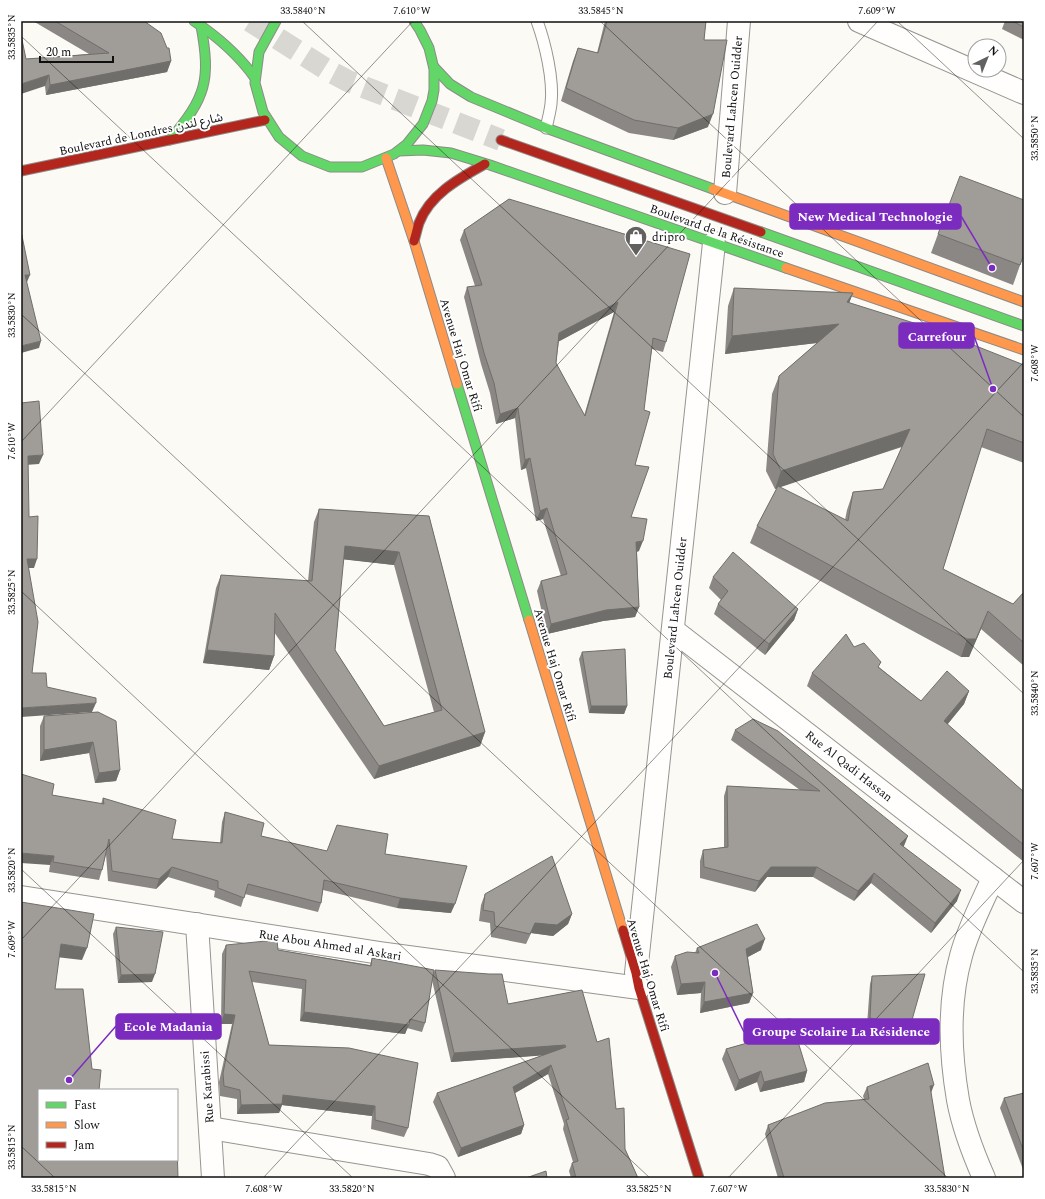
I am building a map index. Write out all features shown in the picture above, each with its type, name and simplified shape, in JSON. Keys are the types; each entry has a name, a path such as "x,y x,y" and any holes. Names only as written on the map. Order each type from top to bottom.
{"main road":[{"path":"276,21 266,35 260,48 256,63 256,92 265,120 284,144 296,153 310,161 325,166 341,168 356,168 372,164 386,158 410,142 426,120 434,94 434,67 427,42 414,21"},
{"path":"198,23 232,49 255,78"},
{"path":"170,140 192,112 203,90 206,78 205,54 198,23"},
{"path":"434,67 450,84 471,97 546,128 1023,299"},
{"name":"Boulevard de Londres شارع لندن","path":"21,171 265,120"},
{"path":"501,140 1024,326"},
{"name":"Boulevard de la Résistance","path":"398,151 423,150 451,153 1024,350"},
{"name":"Avenue Haj Omar Rifi","path":"386,158 414,241 637,981 699,1178"},
{"path":"414,241 420,223 433,202 444,191 466,174 485,164"}],"street":[{"name":"Boulevard Lahcen Ouidder","path":"726,193 739,21"},
{"path":"859,21 1024,93"},
{"name":"Boulevard Lahcen Ouidder","path":"637,981 714,244"},
{"name":"Rue Al Qadi Hassan","path":"673,630 1024,902"},
{"path":"984,1178 966,1130 958,1101 954,1072 952,1024 956,978 961,955 993,878"},
{"name":"Rue Abou Ahmed al Askari","path":"21,897 380,953 637,981"},
{"name":"Rue Karabissi","path":"197,924 213,1178"},
{"path":"210,1128 429,1164 441,1173"}],"lane":[{"path":"537,21 546,51 550,76 551,102 546,128"}],"building":[{"path":"55,21 144,21 161,33 167,48 169,48 171,61 50,85 49,75 21,84 21,35 26,59 109,53"},
{"path":"607,21 706,21 704,40 727,40 713,114 678,128 634,120 566,88 578,48 598,53"},
{"path":"1012,21 1024,21 1024,27"},
{"path":"960,176 1024,200 1024,254 1020,265 938,234"},
{"path":"509,199 690,254 666,342 653,338 644,410 650,412 635,465 649,467 631,517 647,519 643,541 636,542 639,607 606,610 551,624 541,581 567,574 547,508 540,511 530,458 525,460 518,408 500,414 494,383 484,353 467,287 482,285 464,230","holes":["618,302 585,416 556,363 559,333"]},
{"path":"21,231 30,275 25,275 41,341 21,346"},
{"path":"734,288 853,293 847,302 933,329 1024,365 1024,443 987,429 943,569 1013,604 1024,592 1024,643 988,611 976,639 967,639 757,526 778,486 848,521 853,492 883,489 910,429 781,471 773,454 779,376 839,324 732,336"},
{"path":"39,401 43,455 28,456 29,517 38,516 37,559 27,559 38,622 32,673 46,673 47,687 96,698 96,703 21,708 21,403"},
{"path":"319,509 429,516 485,732 379,766 275,613 274,656 207,650 221,575 312,581","holes":["345,546 399,552 442,710 384,726 335,650"]},
{"path":"733,552 798,609 769,644 718,604 728,591 713,577"},
{"path":"846,634 854,647 864,643 881,662 878,667 921,701 947,671 969,691 944,721 1024,792 1024,845 812,673"},
{"path":"625,649 627,706 591,706 582,652"},
{"path":"98,712 116,721 120,770 99,773 93,742 44,750 44,716"},
{"path":"753,719 778,731 908,836 900,844 961,890 935,923 874,873 858,891 817,867 771,867 759,881 704,867 703,850 728,847 727,786 820,791 735,730"},
{"path":"21,774 54,784 52,795 104,804 103,798 176,820 172,839 222,843 225,812 264,823 261,836 327,851 337,825 388,834 385,854 467,866 455,904 400,898 324,880 321,903 248,884 244,898 218,888 218,881 172,867 159,879 112,871 109,839 102,870 53,862 54,856 21,853"},
{"path":"552,856 572,914 557,925 535,923 530,934 495,926 494,912 483,910 485,894"},
{"path":"21,902 94,914 87,948 61,944 55,989 83,989 92,1069 101,1070 99,1089 38,1089 38,1161 178,1161 178,1178 21,1178"},
{"path":"757,924 765,939 746,949 753,993 704,1002 705,982 681,984 675,956 687,952 699,953 697,948"},
{"path":"116,927 163,932 155,974 121,975"},
{"path":"277,940 278,950 371,966 372,958 434,970 425,1023 410,1019 409,1025 304,1012 306,980 249,971 269,1045 349,1048 418,1063 408,1128 375,1120 375,1106 283,1095 282,1104 241,1105 240,1090 224,1086 223,1073 235,1015 224,1014 226,945"},
{"path":"435,970 502,974 508,1004 582,990 597,1042 609,1038 616,1109 624,1108 625,1149 638,1178 576,1178 572,1163 578,1161 566,1120 569,1119 551,1065 513,1087 524,1125 461,1148 437,1093 566,1047 565,1045 454,1053"},
{"path":"925,974 910,1027 870,1018 872,976"},
{"path":"791,1019 807,1071 764,1082 761,1071 739,1080 726,1049 765,1038 760,1021"},
{"path":"928,1063 934,1085 930,1086 945,1178 784,1178 768,1125 825,1103 869,1099 867,1087"},
{"path":"1024,1093 1024,1152 1004,1098"},
{"path":"546,1171 547,1178 526,1178"}],"tunnel":[{"path":"250,21 329,71 348,81 501,140"}],"traffic: fast":[{"path":"194,21 227,46 242,61 255,78"},
{"path":"276,21 259,52 255,83 263,112 279,137 302,156 330,167 362,167 394,154 407,144 423,124 432,101 434,90 434,69 429,48 414,21"},
{"path":"170,140 191,112 203,88 205,61 201,26"},
{"path":"434,67 450,84 471,97 546,128 713,189"},
{"path":"399,151 423,150 451,153 490,165 786,268"},
{"path":"761,232 1024,326"},
{"path":"457,384 529,620"}],"traffic: slow":[{"path":"386,158 414,241 457,384"},
{"path":"713,189 1024,302"},
{"path":"786,268 1024,350"},
{"path":"529,620 623,930"}],"traffic: jam":[{"path":"21,171 265,120"},
{"path":"501,140 761,232"},
{"path":"414,241 419,223 424,213 438,195 456,181 485,164"},
{"path":"623,930 639,988 699,1178"}],"place":[{"name":"dripro","path":"636,256"},
{"name":"New Medical Technologie","path":"992,268"},
{"name":"Carrefour","path":"993,389"},
{"name":"Groupe Scolaire La Résidence","path":"715,973"},
{"name":"Ecole Madania","path":"69,1080"}]}
